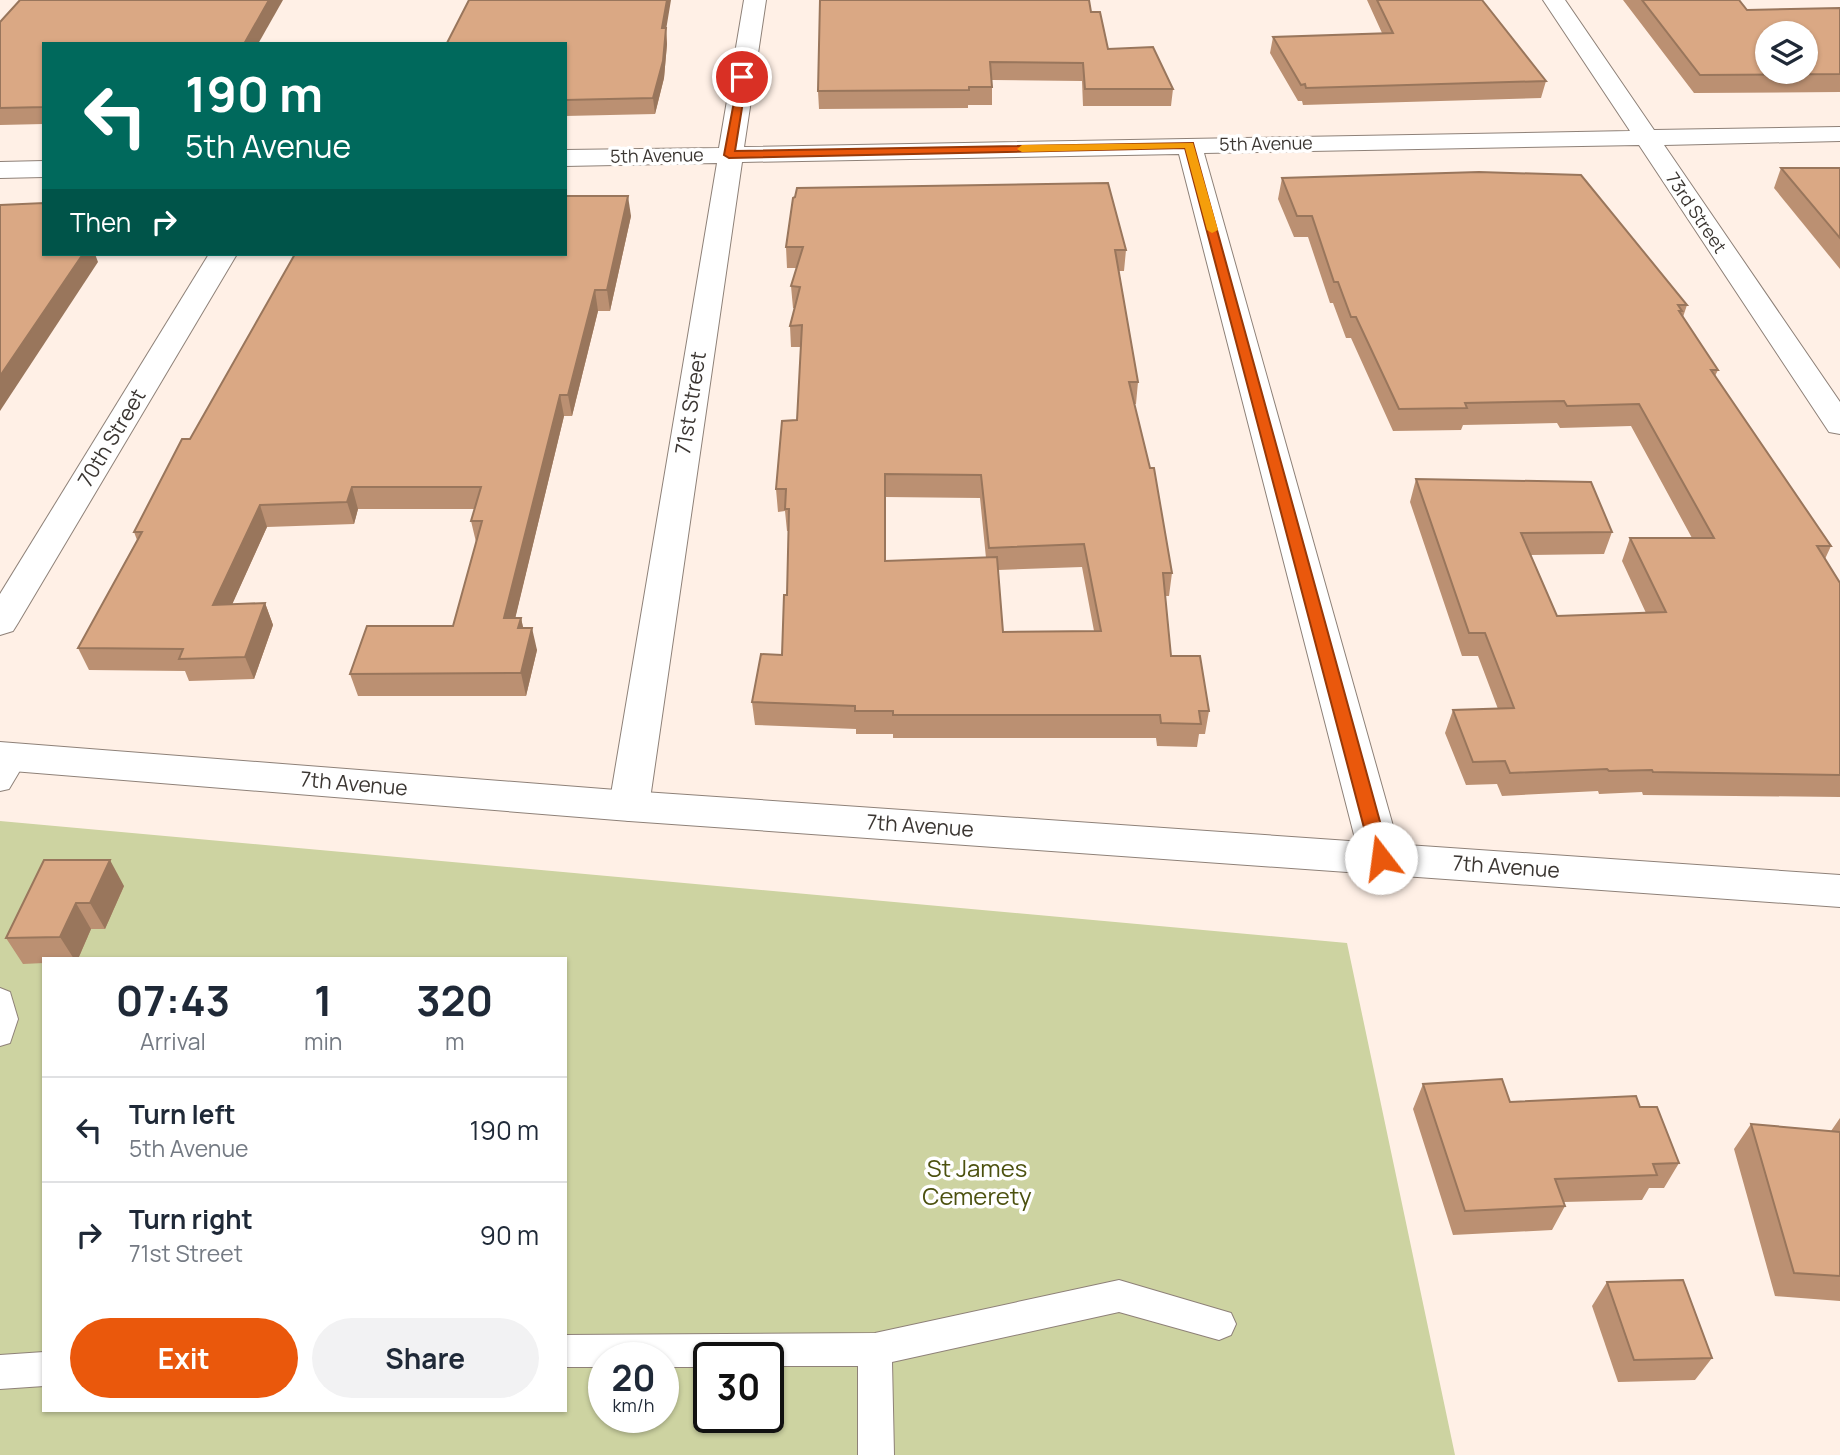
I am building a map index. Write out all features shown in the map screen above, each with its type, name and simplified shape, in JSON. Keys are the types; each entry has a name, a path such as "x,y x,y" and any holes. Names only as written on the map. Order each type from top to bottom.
{"street":[{"name":"71st Street","path":"629,806 755,0"},
{"name":"73rd Street","path":"1553,0 1840,425"},
{"name":"5th Avenue","path":"567,158 1840,134"},
{"path":"1189,145 1381,858"},
{"path":"0,170 42,169"},
{"name":"70th Street","path":"0,623 222,256"},
{"name":"7th Avenue","path":"5,765 1840,891"}],"lane":[{"path":"0,1000 4,1019 0,1034"},
{"path":"567,1351 875,1349 1119,1296 1219,1324"},
{"path":"875,1349 876,1455"},
{"path":"0,1372 42,1369"}],"green space":[{"name":"St James Cemerety","path":"0,821 1347,943 1455,1455 0,1455"}],"building":[{"path":"20,0 269,0 245,42 42,42 42,107 0,108 0,22"},
{"path":"469,0 667,0 662,28 666,28 663,61 653,98 567,100 567,42 448,42"},
{"path":"820,0 1089,0 1091,12 1100,12 1108,49 1153,47 1173,89 1085,89 1083,63 990,62 992,87 969,87 969,90 818,91"},
{"path":"1377,0 1482,0 1546,81 1306,88 1305,84 1301,85 1273,37 1393,33"},
{"path":"1642,0 1739,0 1747,10 1840,8 1840,74 1818,74 1818,21 1755,21 1755,75 1700,75"},
{"path":"1781,168 1840,168 1840,238"},
{"path":"1479,172 1581,175 1687,305 1678,305 1682,311 1679,311 1718,370 1711,370 1831,546 1817,546 1840,583 1840,775 1607,769 1510,773 1505,761 1473,762 1453,710 1514,708 1485,633 1469,633 1416,479 1591,482 1612,532 1521,533 1557,616 1666,612 1630,538 1714,538 1639,404 1567,406 1564,401 1465,403 1467,408 1399,409 1356,317 1351,317 1338,282 1334,282 1312,216 1297,216 1282,178"},
{"path":"1108,183 1126,250 1115,250 1138,382 1129,382 1150,468 1154,468 1172,573 1163,573 1171,656 1200,656 1209,711 1199,711 1201,724 1161,723 1160,715 893,715 893,711 855,711 855,706 752,702 761,654 782,655 784,595 787,595 789,509 785,509 786,489 776,489 782,421 797,420 802,325 790,326 800,287 791,286 803,247 786,247 797,188","holes":["885,474 981,475 989,548 1084,544 1101,631 1003,632 997,557 885,561"]},
{"path":"567,196 628,196 607,290 595,290 568,395 560,395 504,618 521,618 518,628 532,628 521,673 350,674 367,626 453,626 482,521 471,521 481,487 352,487 347,502 260,505 213,605 265,603 245,657 179,659 183,649 78,648 142,532 134,532 182,439 190,439 294,256 567,256"},
{"path":"42,203 42,256 82,256 0,376 0,205"},
{"path":"44,860 110,860 90,903 76,903 60,937 6,938"},
{"path":"1502,1079 1510,1102 1636,1096 1640,1107 1657,1107 1679,1163 1653,1164 1657,1175 1555,1179 1565,1206 1465,1211 1423,1084"},
{"path":"1751,1124 1840,1132 1840,1276 1794,1273"},
{"path":"1683,1280 1712,1358 1634,1360 1607,1282"}],"slow traffic":[{"path":"1022,149 1189,145 1212,230"}],"route":[{"path":"742,77 729,155 1189,145 1381,858"}]}
